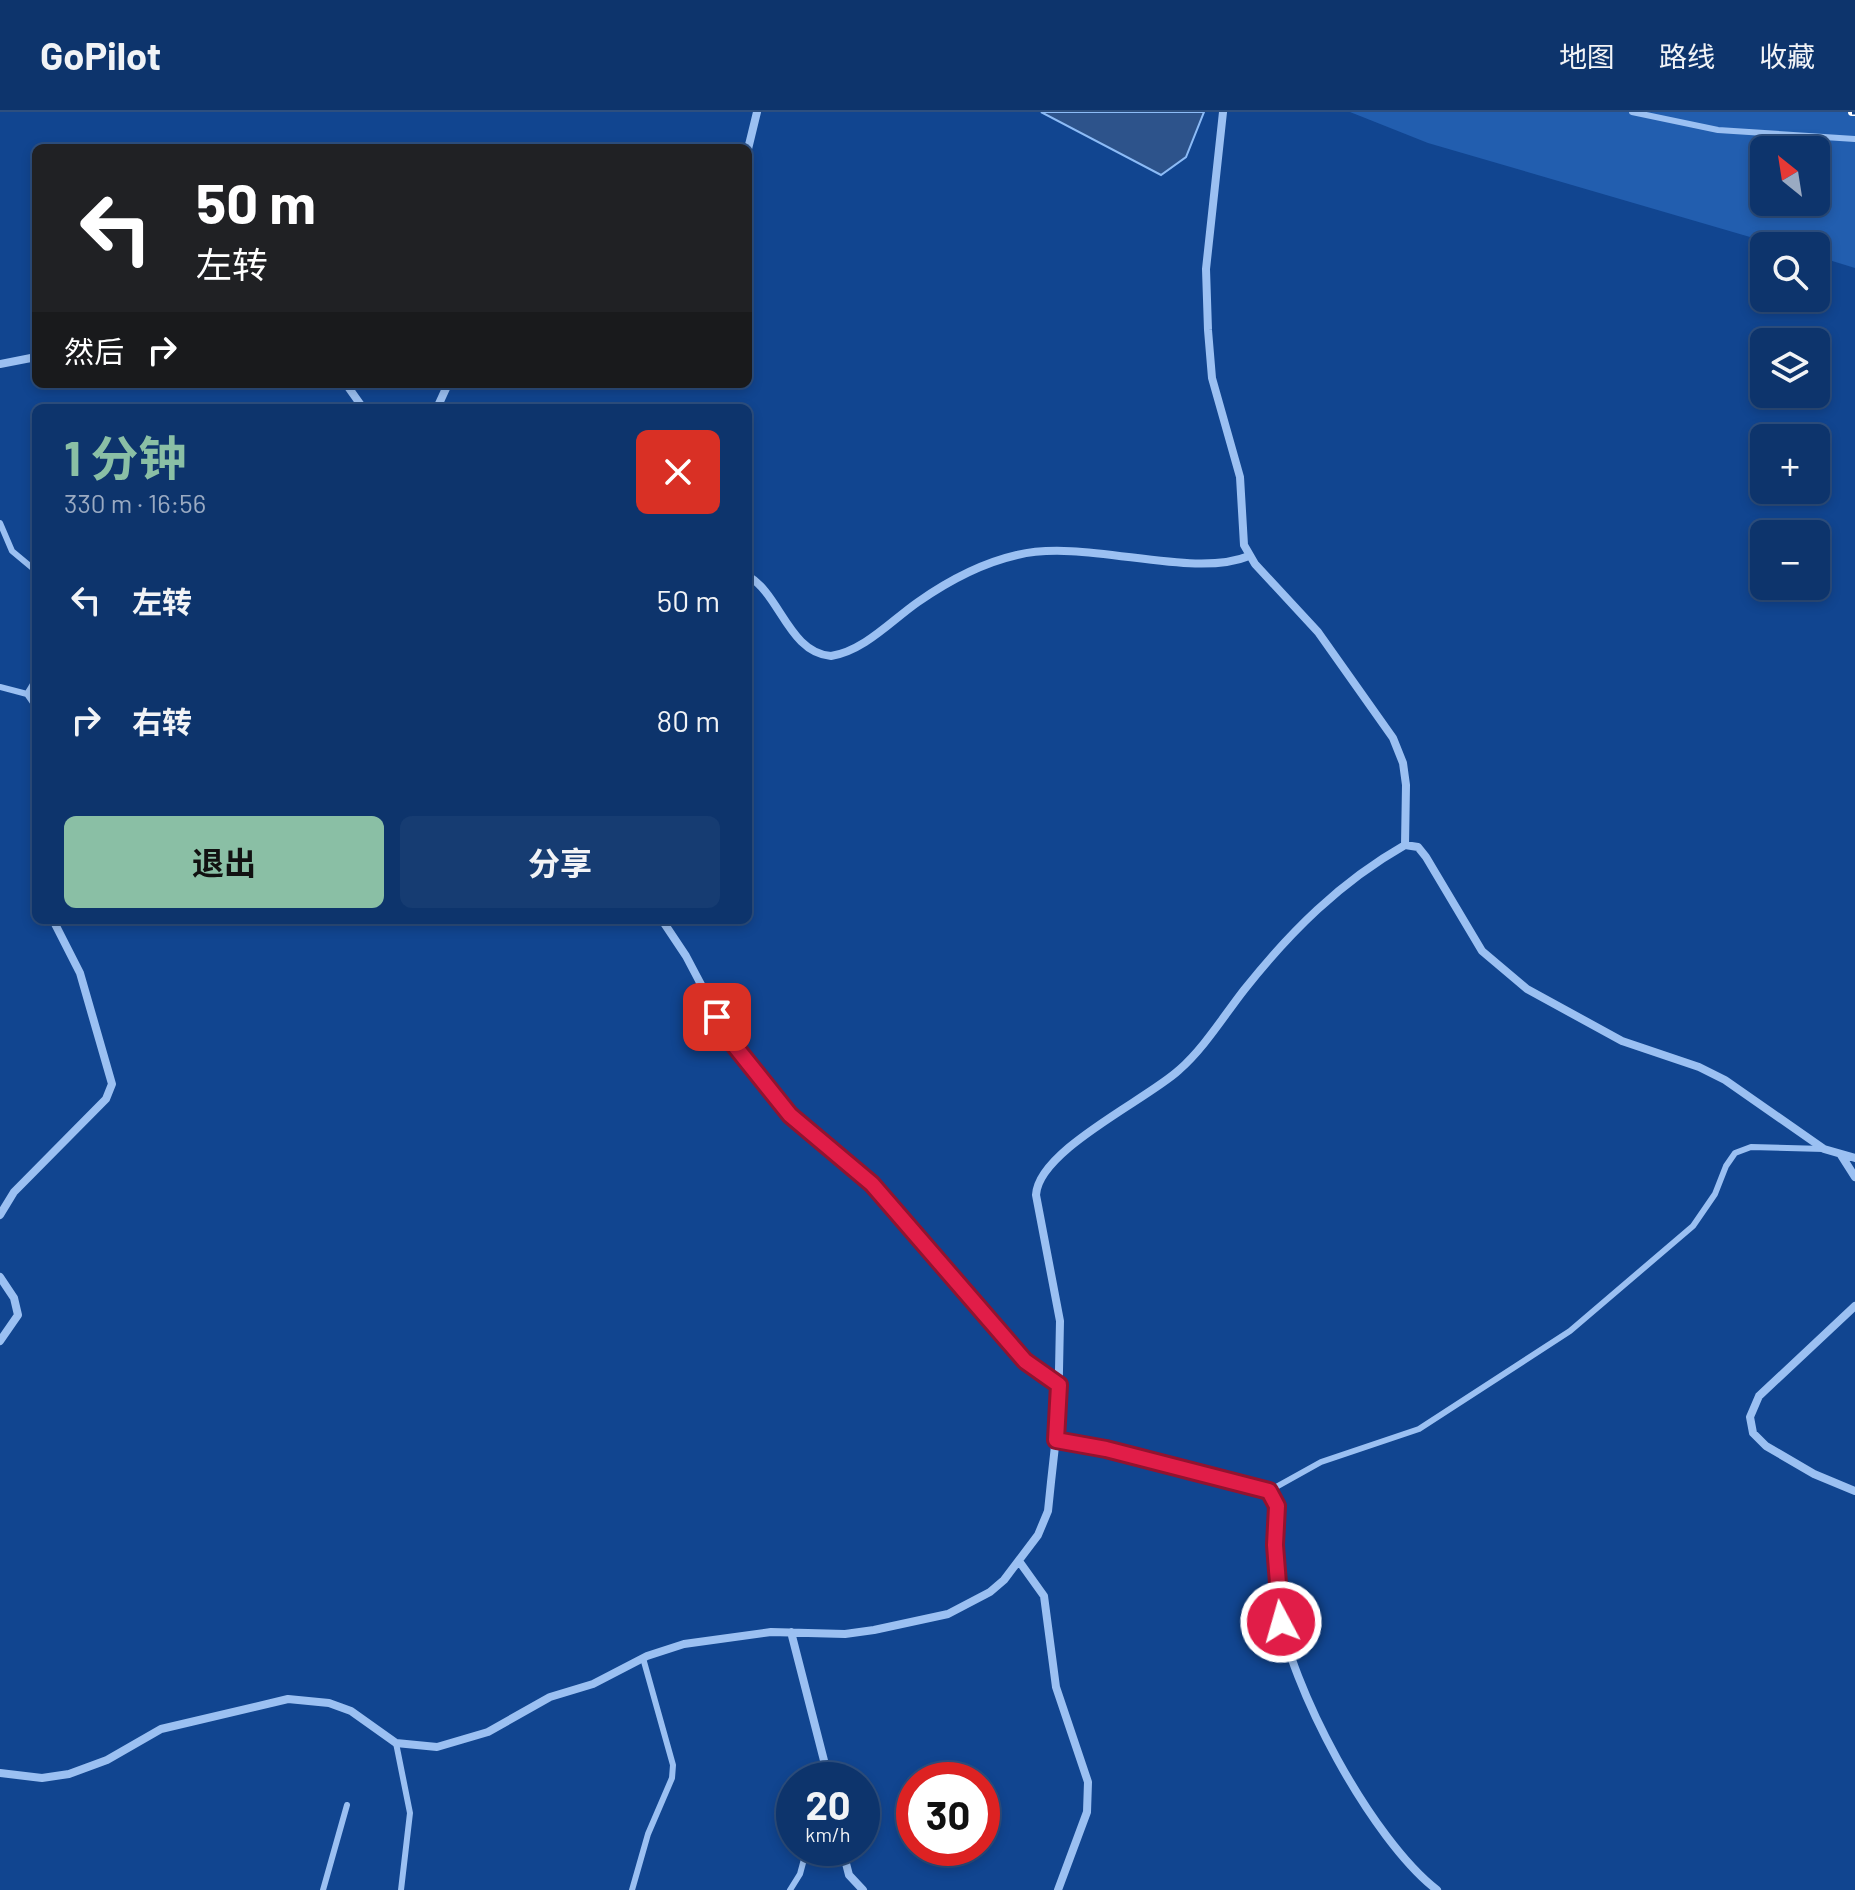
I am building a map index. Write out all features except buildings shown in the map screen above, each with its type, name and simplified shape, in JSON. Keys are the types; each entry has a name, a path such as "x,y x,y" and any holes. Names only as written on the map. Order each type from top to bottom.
{"street":[{"path":"749,144 757,112"},
{"path":"1223,112 1206,269 1208,330 1212,378 1240,477 1243,539 1249,556 1318,632 1393,738 1406,785 1405,845"},
{"path":"0,364 32,358"},
{"path":"752,579 762,587 806,644 831,656 852,649 950,581 1021,554 1099,552 1202,562 1238,560 1249,556"},
{"path":"0,1773 42,1778 69,1774 122,1753 161,1729 288,1699 309,1698 351,1711 396,1743 437,1747 452,1745 488,1732 550,1697 593,1684 643,1658 684,1644 729,1636 791,1632 845,1634 948,1614 990,1592 1038,1535 1048,1511 1056,1440 1060,1321 1036,1195 1040,1178 1100,1124 1178,1072 1298,925 1331,896 1405,845 1418,847 1426,857 1482,951 1501,971 1622,1041 1699,1067 1725,1080 1824,1149 1855,1158"},
{"path":"0,1215 14,1192 106,1099 112,1084 80,973 55,924"},
{"path":"665,924 686,956 734,1045 790,1115 872,1184 1025,1361 1059,1385"},
{"path":"1841,1155 1855,1177"},
{"path":"0,1277 17,1305 18,1315 0,1341"},
{"path":"1855,1306 1759,1396 1750,1417 1753,1433 1766,1446 1814,1474 1855,1491"},
{"path":"1056,1440 1106,1449 1269,1491 1277,1506 1275,1545 1281,1622 1300,1677 1346,1778 1432,1889"},
{"path":"1019,1561 1044,1596 1056,1687 1088,1782 1087,1812 1058,1890"},
{"path":"791,1632 824,1762"},
{"path":"847,1866 849,1875 863,1890"}],"lane":[{"path":"1632,112 1718,130 1855,139"},
{"path":"0,523 12,551 32,568"},
{"path":"27,694 32,686"},
{"path":"0,687 27,694 32,701"},
{"path":"1269,1491 1321,1462 1419,1429 1570,1331 1693,1226 1715,1194 1735,1153 1751,1147 1824,1149"},
{"path":"632,1890 648,1834 672,1778 673,1765 643,1658"},
{"path":"396,1743 410,1813 401,1890"},
{"path":"323,1890 347,1805"},
{"path":"790,1890 802,1866"}],"shaded area":[{"path":"1041,112 1204,112 1186,157 1161,175"},
{"path":"1350,112 1855,112 1855,268 1830,260 1830,232 1750,232 1750,237 1428,143"}],"route":[{"path":"717,1017 734,1045 790,1115 872,1184 1025,1361 1059,1385 1056,1440 1106,1449 1256,1485 1269,1491 1277,1506 1275,1545 1281,1622"}]}
